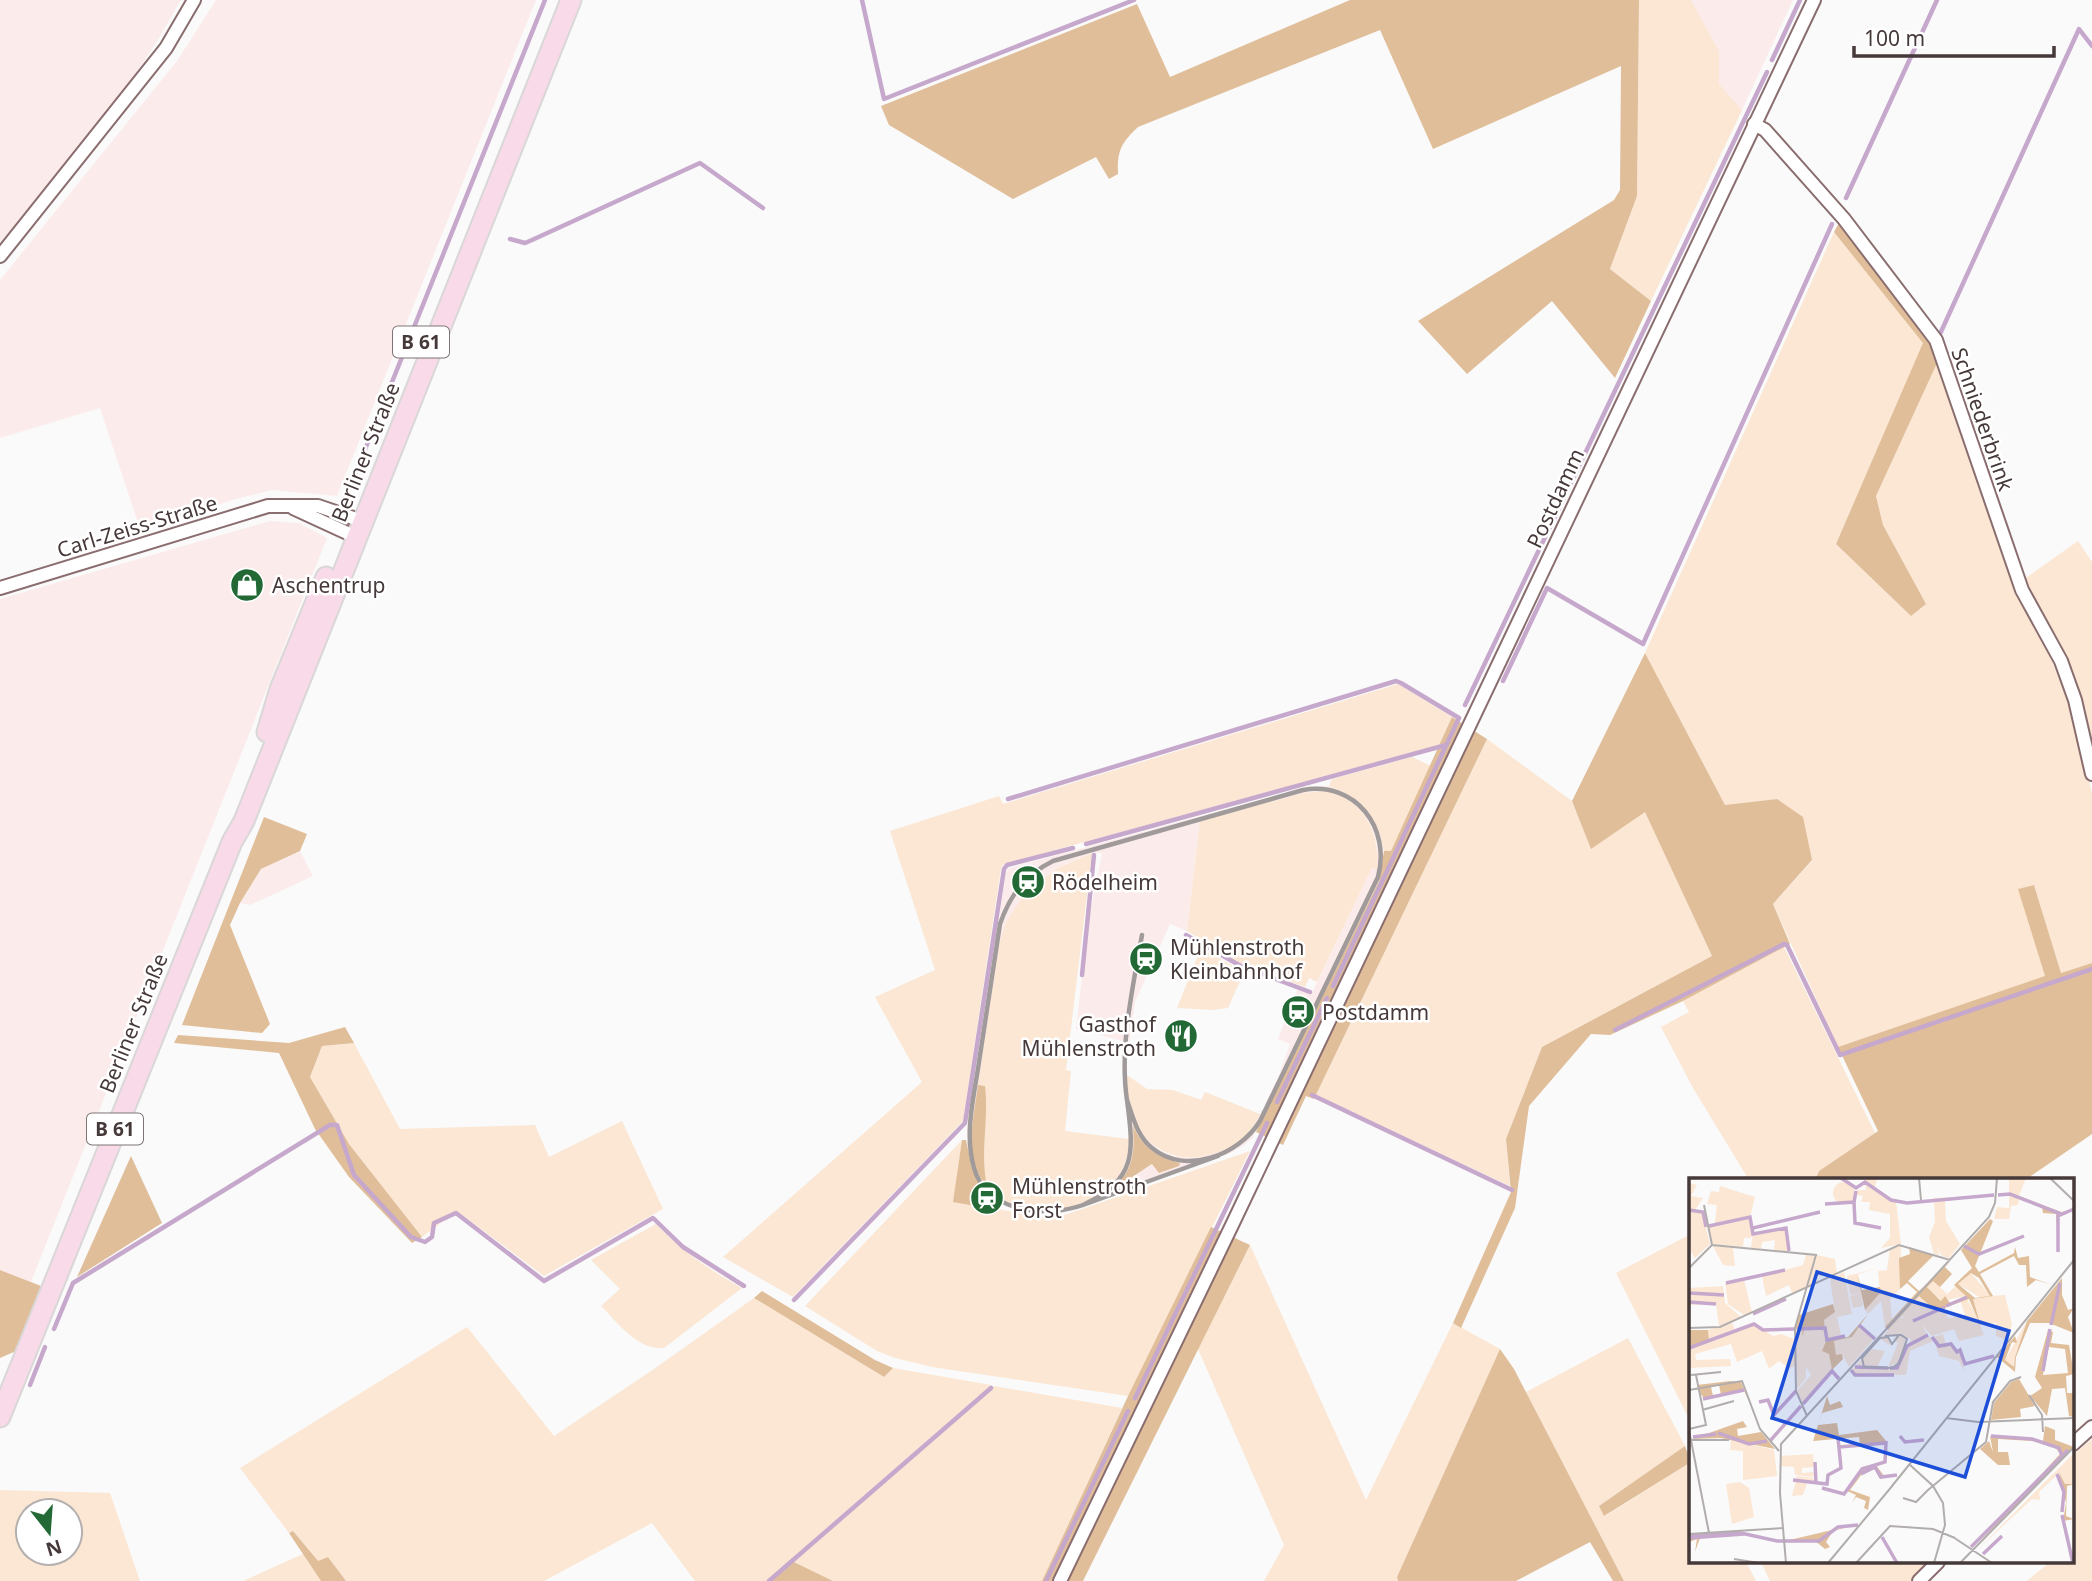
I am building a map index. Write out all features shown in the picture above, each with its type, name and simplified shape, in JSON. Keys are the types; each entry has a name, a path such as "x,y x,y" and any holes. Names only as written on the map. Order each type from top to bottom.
{"main road":[{"name":"Berliner Straße","path":"0,1417 232,842 244,821 353,527 559,0"},
{"name":"Berliner Straße","path":"353,527 571,0"}],"street":[{"path":"0,256 166,48 194,0"},
{"name":"Postdamm","path":"1060,1581 1814,0"},
{"name":"Schniederbrink","path":"1754,124 1765,131 1844,219 1936,340 2022,590 2062,661 2075,701 2092,774"},
{"name":"Carl-Zeiss-Straße","path":"0,589 268,506 286,505 353,527"},
{"path":"2074,1443 2092,1427"},
{"path":"1919,1581 1936,1564"}],"shaded area":[{"path":"0,0 181,0 129,83 0,243"},
{"path":"216,0 536,0 337,496 272,490 140,529 100,408 0,438 0,280 177,61"},
{"path":"1350,0 1639,0 1637,196 1610,269 1651,301 1615,378 1552,301 1467,374 1418,321 1614,200 1620,190 1621,66 1433,149 1380,30 1138,127 1121,148 1118,174 1109,179 1096,157 1013,199 889,125 881,106 1137,4 1170,77"},
{"path":"1639,0 1691,0 1719,51 1719,84 1742,110 1651,301 1610,269 1637,196"},
{"path":"1691,0 1793,0 1742,110 1719,84 1719,51"},
{"path":"1840,221 1933,342 1938,361 1876,496 1883,525 1926,604 1911,616 1836,544 1923,343 1834,232"},
{"path":"1834,232 1924,343 1836,544 1911,616 1926,604 1883,525 1876,496 1938,361 2016,592 2045,644 2068,702 2092,793 2092,963 2061,973 2034,885 2019,889 2046,976 1838,1047 1773,904 1812,861 1777,799 1725,805 1645,653"},
{"path":"270,521 299,523 327,538 31,1282 0,1270 0,599"},
{"path":"2078,541 2092,562 2092,748 2023,580"},
{"path":"1645,653 1725,805 1777,799 1803,817 1812,860 1773,904 1790,944 1683,1001 1610,1035 1591,1034 1529,1106 1515,1208 1461,1328 1453,1323 1511,1192 1506,1139 1542,1047 1712,956 1645,812 1591,849 1572,801"},
{"path":"1398,684 1452,717 1440,745 1004,864 1001,868 963,1121 793,1297 723,1257 922,1082 875,997 935,970 890,831 999,796 1003,804"},
{"path":"1452,717 1487,739 1314,1099 1306,1096 1283,1145 1256,1132 1379,881 1384,851 1391,851"},
{"path":"1487,739 1572,801 1591,848 1645,811 1712,956 1542,1047 1506,1139 1510,1186 1316,1095"},
{"path":"1412,757 1431,766 1391,851 1384,851 1378,828 1367,810 1350,796 1329,786 1332,779"},
{"path":"1312,786 1329,786 1340,790 1368,810 1378,826 1383,842 1384,860 1379,881 1270,1106 1265,1104 1290,1044 1278,1039 1298,988 1312,993 1372,868 1376,870 1377,845 1372,828 1363,813 1346,799 1329,792 1313,791 1200,821 1187,931 1170,924 1135,1002 1127,1057 1123,1057 1123,1041 1076,1029 1088,924 1102,853 1092,853 1056,869 1024,895 999,945 971,1140 977,1168 983,1182 993,1192 1019,1205 1050,1210 1082,1203 1106,1190 1129,1154 1123,1075 1127,1075 1128,1096 1140,1131 1159,1150 1173,1156 1192,1158 1216,1153 1239,1142 1251,1130 1262,1110 1267,1112 1252,1138 1228,1154 1063,1213 1028,1212 999,1202 997,1205 976,1198 981,1189 967,1149 967,1131 1006,872 1010,868","holes":["1134,1128 1149,1150 1180,1163 1153,1164 1112,1190 1134,1156"]},
{"path":"1321,791 1348,800 1366,818 1376,842 1377,870 1372,868 1317,982 1309,978 1305,987 1240,964 1187,931 1200,821 1304,793"},
{"path":"264,817 307,834 300,851 261,869 230,925 270,1024 262,1033 182,1025"},
{"path":"300,851 313,876 250,905 240,903 261,869"},
{"path":"1092,853 1066,1070 1071,1071 1065,1131 1129,1139 1124,1166 1108,1187 1087,1201 1061,1208 1035,1210 1012,1204 994,1193 984,1175 985,1086 978,1085 999,945 1006,922 1024,895 1056,869"},
{"path":"2034,885 2061,973 2092,963 2092,1134 2028,1178 1816,1178 1819,1171 1878,1131 1838,1047 2045,976 2018,889"},
{"path":"1784,947 1875,1133 1819,1171 1816,1178 1748,1178 1693,1088 1661,1027 1689,1012 1683,1001"},
{"path":"1201,948 1244,972 1228,1008 1177,1008"},
{"path":"345,1027 354,1043 322,1046 310,1077 349,1144 422,1237 412,1243 349,1177 315,1129 279,1053 174,1043 178,1035 289,1043"},
{"path":"354,1043 400,1129 535,1125 549,1157 622,1121 663,1209 544,1276 457,1211 422,1237 349,1144 310,1077 322,1046"},
{"path":"1127,1075 1147,1089 1173,1090 1201,1100 1205,1092 1260,1114 1247,1134 1228,1148 1213,1154 1176,1156 1161,1150 1148,1140 1138,1127 1131,1112"},
{"path":"978,1085 985,1086 984,1161 987,1186 979,1175 972,1151 972,1124"},
{"path":"1133,1125 1146,1146 1165,1158 1180,1163 1179,1166 1159,1173 1152,1164 1108,1193 1123,1178 1131,1163"},
{"path":"962,1140 954,1201 1053,1219 1250,1151 1128,1396 932,1367 895,1358 877,1351 805,1306"},
{"path":"962,1140 966,1140 972,1169 982,1189 976,1198 993,1204 993,1209 953,1202"},
{"path":"131,1156 162,1223 77,1277"},
{"path":"656,1224 696,1259 742,1288 664,1348 654,1348 637,1340 601,1306 620,1289 591,1260"},
{"path":"1211,1227 1250,1245 1083,1581 1042,1581 1128,1396"},
{"path":"1689,1235 1689,1419 1616,1273"},
{"path":"1250,1245 1366,1500 1453,1323 1500,1349 1397,1577 1398,1581 1264,1581 1284,1545 1198,1349"},
{"path":"0,1270 41,1286 16,1351 0,1358"},
{"path":"762,1291 875,1360 893,1368 884,1377 754,1298"},
{"path":"754,1298 884,1377 893,1368 991,1385 766,1581 695,1581 652,1523 544,1581 346,1581 328,1557 318,1562 293,1531 289,1533 240,1468 467,1327 554,1436"},
{"path":"1628,1338 1685,1446 1599,1506 1605,1516 1689,1463 1689,1564 1747,1564 1756,1581 1624,1581 1526,1392"},
{"path":"1500,1349 1514,1369 1624,1581 1613,1581 1590,1542 1516,1581 1398,1581 1397,1577"},
{"path":"994,1386 1122,1408 1042,1581 833,1581 794,1562"},
{"path":"2092,1439 2092,1581 2027,1581 2048,1564 2074,1564 2074,1454"},
{"path":"1685,1446 1689,1463 1604,1516 1599,1506"},
{"path":"0,1490 110,1493 140,1581 0,1581"},
{"path":"293,1531 318,1561 328,1557 346,1581 321,1581 289,1533"},
{"path":"303,1554 321,1581 243,1581"},
{"path":"790,1560 794,1562 833,1581 766,1581"},
{"path":"1762,1564 1928,1564 1911,1581 1770,1581"}],"waterway":[{"path":"350,487 545,0"},
{"path":"862,0 884,99 1134,0"},
{"path":"1772,60 1800,0"},
{"path":"1846,198 1937,0"},
{"path":"1940,334 2079,29 2092,46"},
{"path":"1465,705 1767,72"},
{"path":"510,239 525,243 700,163 763,208"},
{"path":"1503,681 1547,588 1643,644 1832,224"},
{"path":"1008,799 1396,681 1401,683 1459,718 1333,986"},
{"path":"1086,844 1446,745"},
{"path":"794,1300 965,1123 1004,869 1007,865 1073,848"},
{"path":"1082,975 1094,855"},
{"path":"1186,935 1239,965 1310,992"},
{"path":"1615,1030 1784,944 1787,945 1840,1055 2092,969"},
{"path":"1277,1102 1327,998"},
{"path":"1312,1095 1512,1190"},
{"path":"1135,1398 1267,1123"},
{"path":"54,1329 73,1283 330,1125 337,1125 354,1175 411,1237 425,1242 432,1237 434,1223 456,1213 544,1281 653,1218 683,1247 744,1286"},
{"path":"30,1385 45,1347"},
{"path":"769,1581 991,1388"},
{"path":"1046,1581 1128,1411"}],"railway":[{"path":"1083,1205 1114,1185 1128,1163 1131,1135 1127,1100 1136,1126 1147,1143 1166,1156 1180,1160 1196,1161 1226,1152 1239,1144 1260,1121 1378,877 1381,859 1374,826 1365,812 1339,793 1322,789 1303,790 1053,861 1034,873 1020,887 1000,924 970,1128 974,1168 991,1195 1004,1203 1036,1211 1068,1209 1083,1205 1218,1156"},
{"path":"1127,1100 1126,1038 1142,935"}],"place":[{"name":"Aschentrup","path":"247,585"},
{"name":"Rödelheim","path":"1028,882"},
{"name":"Mühlenstroth Kleinbahnhof","path":"1146,959"},
{"name":"Postdamm","path":"1298,1012"},
{"name":"Gasthof Mühlenstroth","path":"1181,1036"},
{"name":"Mühlenstroth Forst","path":"987,1198"}]}
